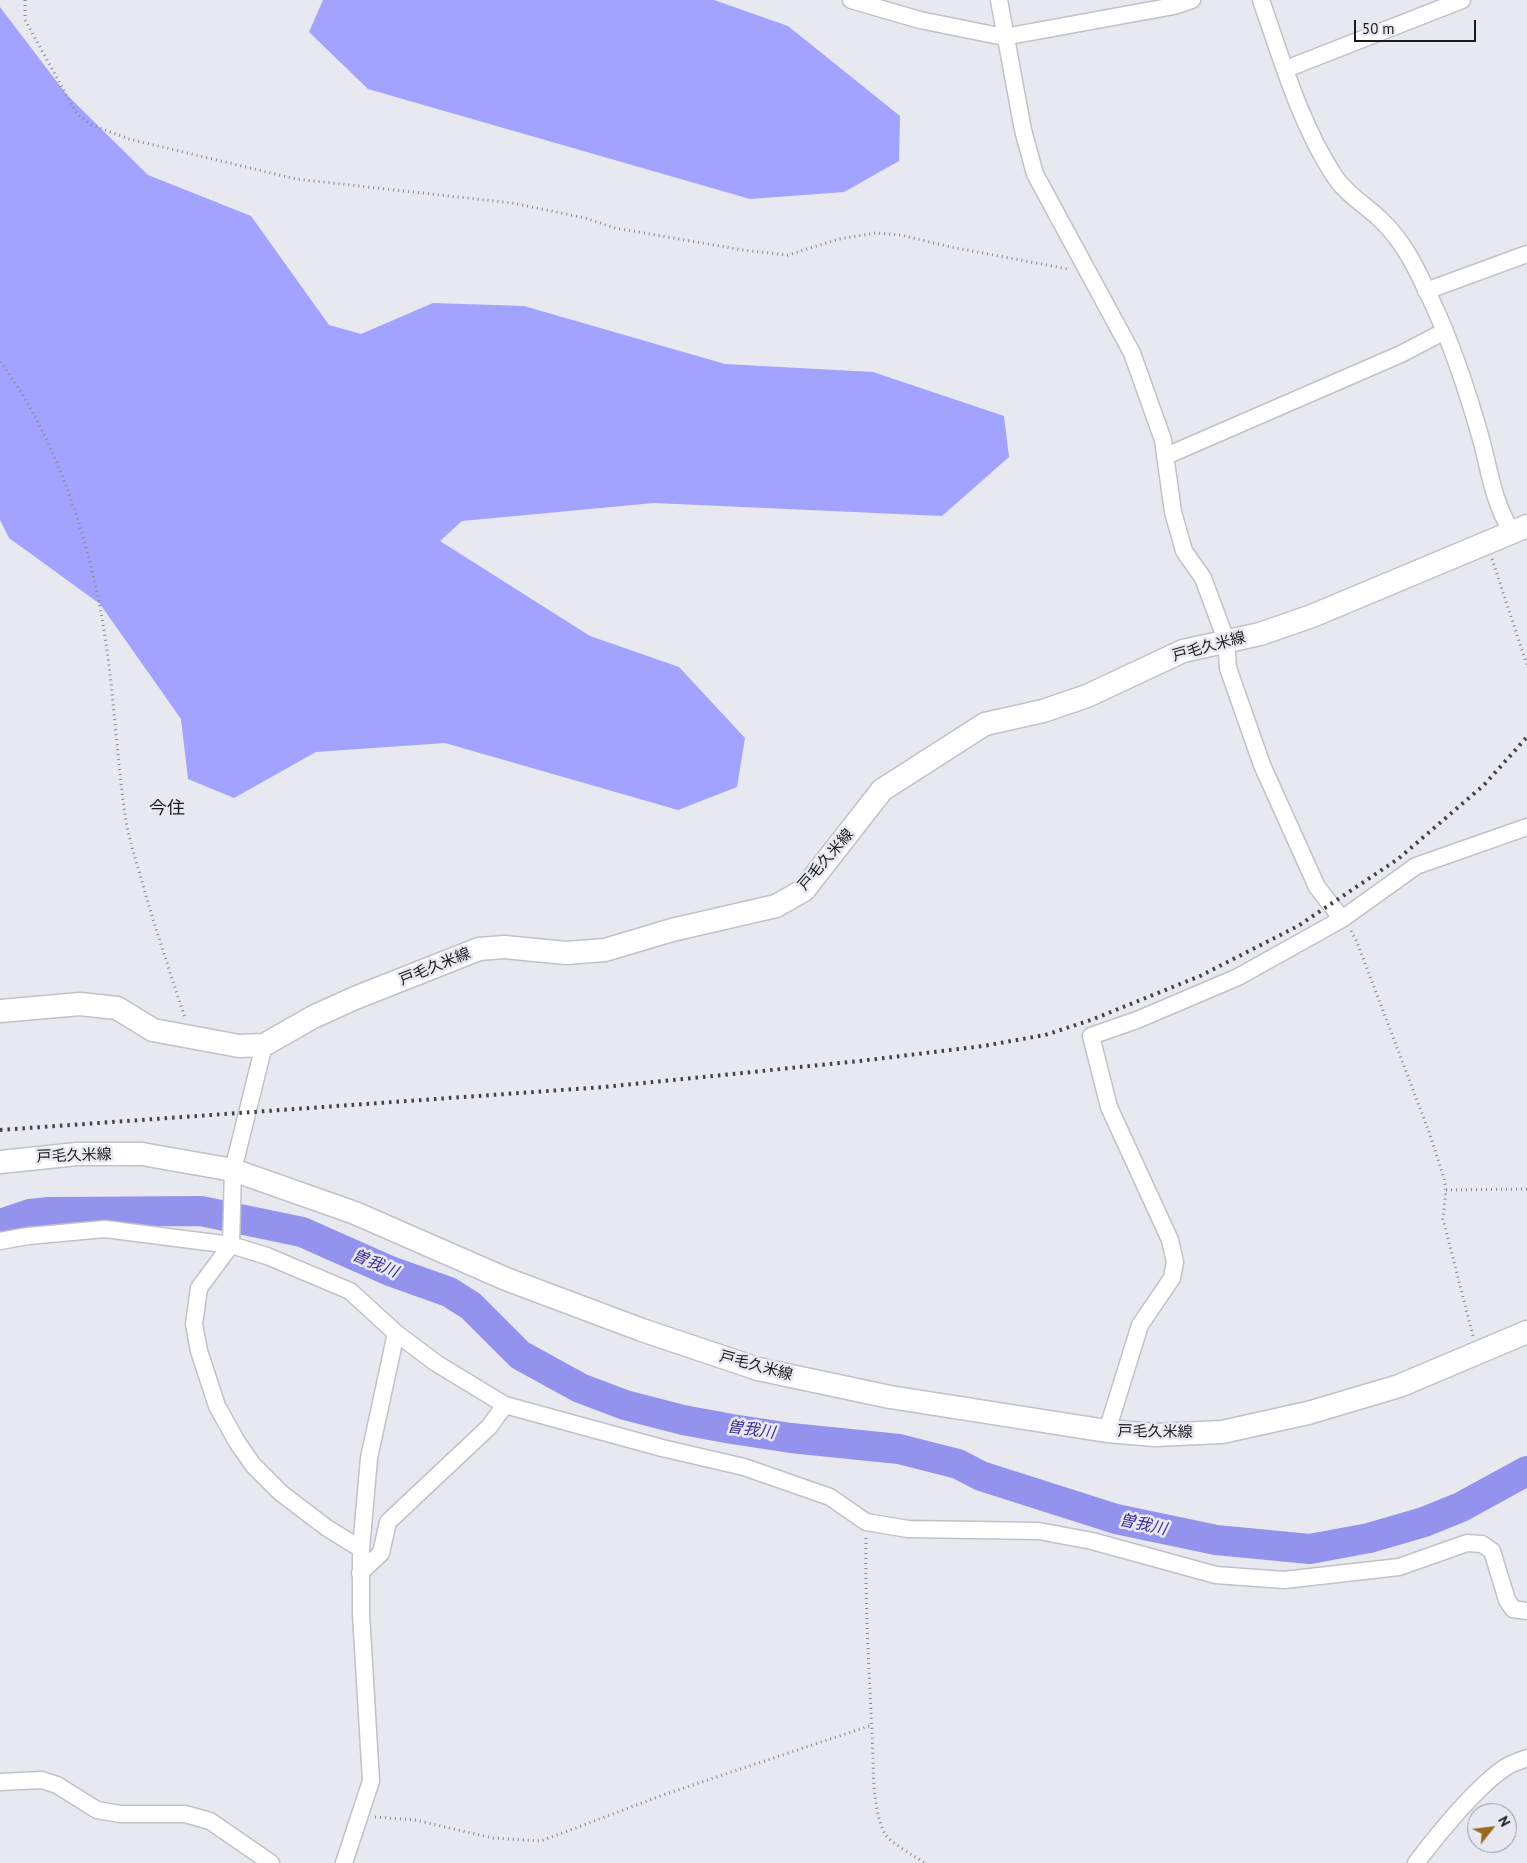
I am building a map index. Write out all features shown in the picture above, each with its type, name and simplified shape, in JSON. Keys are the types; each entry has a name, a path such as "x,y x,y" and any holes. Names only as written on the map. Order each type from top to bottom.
{"main road":[{"name":"戸毛久米線","path":"264,1046 313,1017 479,949 504,947 566,953 604,950 672,930 776,906 804,890 882,790 985,724 1043,711 1087,696 1183,651 1260,634 1312,616 1519,529"},
{"path":"0,1011 80,1004 117,1008 153,1030 239,1046 264,1046"},
{"name":"戸毛久米線","path":"0,1162 78,1154 142,1154 233,1170 356,1213 515,1282 642,1330 758,1369 890,1397 1107,1431 1155,1435 1222,1432 1308,1413 1399,1386 1527,1332"}],"street":[{"path":"851,0 920,20 1004,37 1174,6 1192,0"},
{"path":"999,0 1004,37 1023,130 1035,174 1132,353 1163,440 1173,512 1184,550 1203,578 1226,640 1228,668 1262,765 1317,888 1342,919"},
{"path":"1261,0 1306,126 1336,178 1382,221 1408,251 1445,331 1474,414 1498,510 1519,529"},
{"path":"1286,69 1462,0"},
{"path":"1426,291 1527,254"},
{"path":"1166,456 1401,354 1445,331"},
{"path":"1107,1431 1140,1325 1172,1278 1175,1262 1170,1240 1110,1107 1091,1036 1137,1020 1238,977 1342,919 1416,866 1527,827"},
{"path":"264,1046 233,1170 231,1245 199,1288 194,1324 199,1351 217,1406 237,1442 253,1465 281,1493 327,1528 361,1548"},
{"path":"0,1241 28,1236 105,1229 231,1245 268,1256 350,1291 396,1333 436,1364 505,1405 662,1448 744,1467 830,1497 866,1522 908,1528 1039,1531 1092,1540 1216,1575 1284,1580 1400,1567 1467,1543 1482,1544 1492,1552 1513,1609 1527,1611"},
{"path":"344,1863 371,1781 361,1614 361,1548 369,1458 396,1333"},
{"path":"360,1572 381,1554 388,1522 490,1427 505,1405"},
{"path":"1416,1863 1435,1838 1482,1789 1506,1767 1527,1758"},
{"path":"0,1782 42,1780 56,1785 97,1810 120,1814 185,1814 210,1821 271,1863"}],"path":[{"path":"25,0 25,20 77,114 92,125 129,139 296,179 512,203 585,218 615,228 743,250 788,255 839,239 876,233 900,235 951,247 1088,272"},
{"path":"0,362 18,385 42,428 72,504 84,544 98,597 107,652 125,816 146,899 191,1037"},
{"path":"1481,544 1491,556 1527,665"},
{"path":"1342,919 1357,942 1429,1132 1446,1190 1443,1219 1464,1309 1478,1353"},
{"path":"1446,1190 1527,1189"},
{"path":"866,1522 866,1588 872,1726 875,1781 880,1818 886,1836 925,1863"},
{"path":"360,1815 415,1820 493,1838 541,1841 663,1795 872,1726"}],"shaded area":[{"path":"323,0 714,0 788,26 900,116 899,161 844,192 750,199 368,89 309,32"},
{"path":"0,7 67,95 148,175 251,216 329,325 361,334 433,303 524,306 725,364 873,372 1004,416 1009,457 942,516 654,503 462,521 440,541 590,636 679,667 745,738 737,787 678,810 445,743 316,752 234,798 188,779 181,719 100,604 9,538 0,520"}],"waterway":[{"name":"曽我川","path":"0,1224 30,1214 49,1212 201,1211 302,1232 390,1271 449,1292 471,1306 520,1355 580,1388 625,1405 683,1420 732,1429 791,1438 899,1449 958,1464 981,1476 1116,1519 1216,1540 1310,1549 1369,1538 1424,1522 1461,1507 1527,1471"}],"railway":[{"path":"0,1130 604,1087 860,1061 983,1046 1045,1035 1091,1020 1200,976 1298,926 1398,859 1484,785 1527,737"}],"district":[{"name":"今住","path":"167,809"}]}
